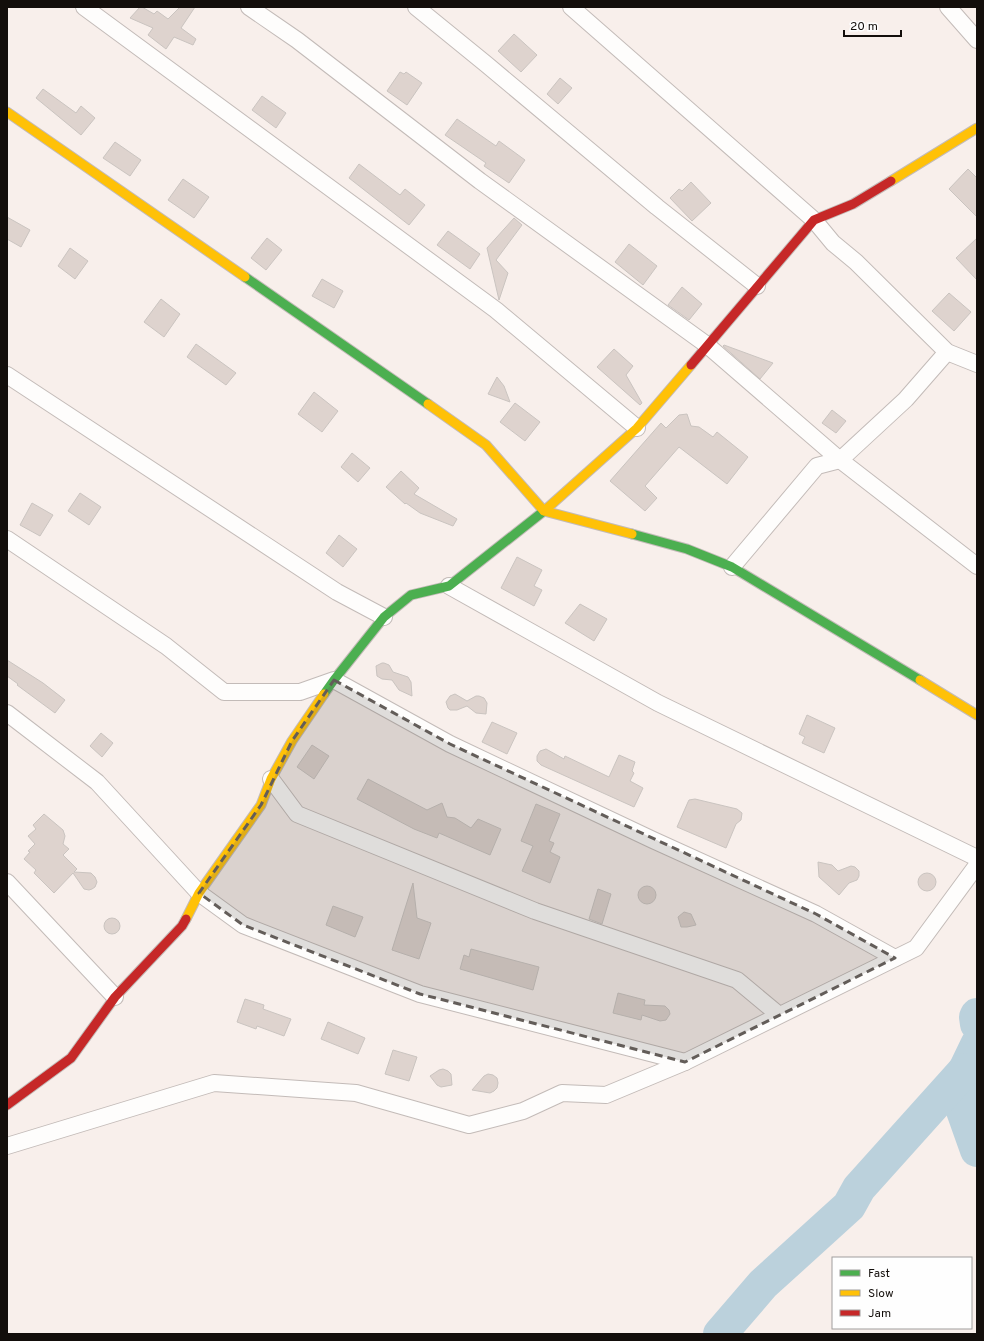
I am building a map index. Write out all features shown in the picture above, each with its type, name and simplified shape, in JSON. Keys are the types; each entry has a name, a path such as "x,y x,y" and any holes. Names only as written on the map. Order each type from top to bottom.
{"street":[{"path":"84,7 496,310 637,428"},
{"path":"249,7 297,40 480,181 707,345 840,460 977,566"},
{"path":"416,7 658,207 757,286"},
{"path":"571,7 814,220 833,243 856,262 947,352 977,364"},
{"path":"948,7 977,40"},
{"path":"7,112 486,445 544,512 688,549 732,567 977,715"},
{"path":"7,1105 71,1058 115,997 182,926 199,892 261,805 271,779 292,741 334,680 384,617 411,595 448,586 544,512 637,428 814,220 852,204 977,128"},
{"path":"732,567 817,466 840,460 906,400 947,352"},
{"path":"7,375 337,592 384,617"},
{"path":"7,539 166,646 224,692 300,692 334,680 450,744 653,840 816,914 895,958"},
{"path":"7,1146 214,1083 356,1093 469,1125 523,1111 562,1094 606,1095 685,1062 916,948 976,867 658,703 448,586"},
{"path":"7,713 97,782 199,892 243,925 420,994 685,1062"},
{"path":"271,779 297,814 536,911 737,980 779,1015"},
{"path":"7,882 115,997"}],"highlighted area":[{"path":"334,680 450,744 816,914 895,958 685,1062 420,994 243,925 199,893 261,805 292,741"}],"building":[{"path":"140,7 154,14 157,11 168,19 180,7 195,7 181,28 196,39 193,45 174,37 166,49 148,35 153,28 130,18"},
{"path":"514,34 537,55 521,72 498,51"},
{"path":"400,72 404,74 406,72 422,83 407,105 387,91"},
{"path":"560,78 572,88 558,104 547,94"},
{"path":"43,89 76,113 81,106 95,118 81,135 36,98"},
{"path":"262,96 286,113 276,128 252,110"},
{"path":"457,119 496,146 499,141 525,160 509,183 484,166 486,163 445,135"},
{"path":"115,142 141,160 130,176 103,158"},
{"path":"359,164 400,195 405,189 425,205 409,225 349,178"},
{"path":"968,169 977,178 977,217 949,189"},
{"path":"183,179 209,197 194,218 168,200"},
{"path":"691,182 711,203 692,221 670,198 679,189 682,191"},
{"path":"7,217 30,230 21,247 7,239"},
{"path":"514,218 522,225 496,260 508,273 499,300 487,248"},
{"path":"448,231 480,254 470,269 437,245"},
{"path":"267,238 282,250 266,270 251,258"},
{"path":"977,238 977,280 956,258"},
{"path":"629,244 657,266 643,285 615,262"},
{"path":"70,248 88,261 75,279 58,266"},
{"path":"322,279 343,291 334,308 312,296"},
{"path":"682,287 702,304 689,320 668,305"},
{"path":"949,293 971,312 954,331 932,311"},
{"path":"161,299 180,314 164,337 144,322"},
{"path":"196,344 236,373 226,385 187,357"},
{"path":"724,345 773,363 760,379 723,346"},
{"path":"614,349 633,366 626,375 642,403 640,405 597,367"},
{"path":"497,377 504,386 510,402 488,394"},
{"path":"314,392 338,411 322,432 298,414"},
{"path":"515,403 540,422 525,441 500,422"},
{"path":"832,410 846,421 836,433 822,423"},
{"path":"687,414 691,426 699,427 713,437 717,432 748,457 727,484 679,447 645,486 657,498 645,511 610,481 661,423 666,428 679,415"},
{"path":"352,453 370,468 358,482 341,467"},
{"path":"401,471 419,488 414,494 457,519 453,526 420,513 406,503 405,504 386,487"},
{"path":"80,493 101,507 89,525 68,511"},
{"path":"32,503 53,515 40,536 20,525"},
{"path":"339,535 357,549 343,567 326,553"},
{"path":"517,557 542,570 534,586 542,590 534,606 501,588"},
{"path":"580,604 607,619 594,641 565,623"},
{"path":"7,660 43,683 65,700 55,713 7,676"},
{"path":"382,663 389,665 393,672 408,677 411,682 412,696 399,690 392,680 382,679 377,676 376,666"},
{"path":"455,694 467,701 476,696 484,698 487,703 486,714 476,713 467,706 457,710 450,710 446,702 450,696"},
{"path":"807,715 835,728 824,753 802,743 805,737 799,734"},
{"path":"492,722 517,733 507,754 482,742"},
{"path":"101,733 113,743 102,757 90,746"},
{"path":"312,745 329,756 314,779 297,767"},
{"path":"546,749 564,759 565,756 609,777 619,755 635,762 632,771 634,773 630,781 643,788 634,807 541,765 537,761 537,756 540,751"},
{"path":"368,779 427,810 442,803 447,817 455,818 471,828 478,819 501,829 490,855 439,833 437,838 414,829 357,799"},
{"path":"695,799 737,809 742,813 741,820 736,824 726,848 677,827 689,800"},
{"path":"536,804 560,814 549,841 554,843 550,852 560,857 550,883 522,871 533,846 521,841"},
{"path":"44,814 63,830 65,836 63,844 69,849 63,855 77,869 74,872 91,873 97,882 95,887 89,890 84,889 73,873 54,893 34,873 36,870 24,859 30,852 28,851 35,844 28,836 36,829 33,825"},
{"path":"818,862 832,865 838,871 851,866 855,867 859,871 859,876 857,880 849,883 839,895 819,877"},
{"path":"927,873 933,876 936,882 933,888 927,891 921,888 918,882 921,876"},
{"path":"413,883 417,918 431,923 419,959 392,950"},
{"path":"647,886 653,889 656,895 653,901 647,904 641,901 638,895 641,889"},
{"path":"598,889 611,894 602,924 589,919"},
{"path":"333,906 363,917 355,937 326,925"},
{"path":"684,912 691,914 696,925 681,927 678,917"},
{"path":"109,918 115,918 120,923 118,932 115,934 109,934 104,929 104,923"},
{"path":"471,949 539,967 533,990 460,969 464,955 469,957"},
{"path":"618,993 645,1000 644,1005 665,1006 669,1010 670,1014 666,1020 660,1021 642,1015 641,1020 613,1013"},
{"path":"245,999 264,1005 263,1009 291,1019 284,1036 257,1026 256,1029 237,1022"},
{"path":"328,1022 365,1038 358,1054 321,1039"},
{"path":"393,1050 417,1057 409,1081 385,1074"},
{"path":"443,1069 451,1074 452,1085 441,1087 437,1085 430,1076"},
{"path":"488,1074 497,1078 497,1088 494,1091 490,1093 472,1090 484,1076"}],"waterway":[{"path":"977,1015 977,1024"},
{"path":"977,1045 965,1070 961,1105 977,1150"},
{"path":"720,1334 763,1284 849,1206 859,1188 965,1070"}],"traffic: fast":[{"path":"245,277 428,404"},
{"path":"324,694 384,617 411,595 449,586 544,511"},
{"path":"632,534 687,549 732,567 920,680"}],"traffic: slow":[{"path":"7,112 245,277"},
{"path":"891,181 977,128"},
{"path":"544,511 637,428 691,365"},
{"path":"428,404 486,445 544,511 632,534"},
{"path":"920,680 977,715"},
{"path":"186,919 199,893 261,805 271,779 292,741 324,694"}],"traffic: jam":[{"path":"691,365 814,220 853,204 891,181"},
{"path":"7,1105 71,1058 115,997 182,926 186,919"}]}
